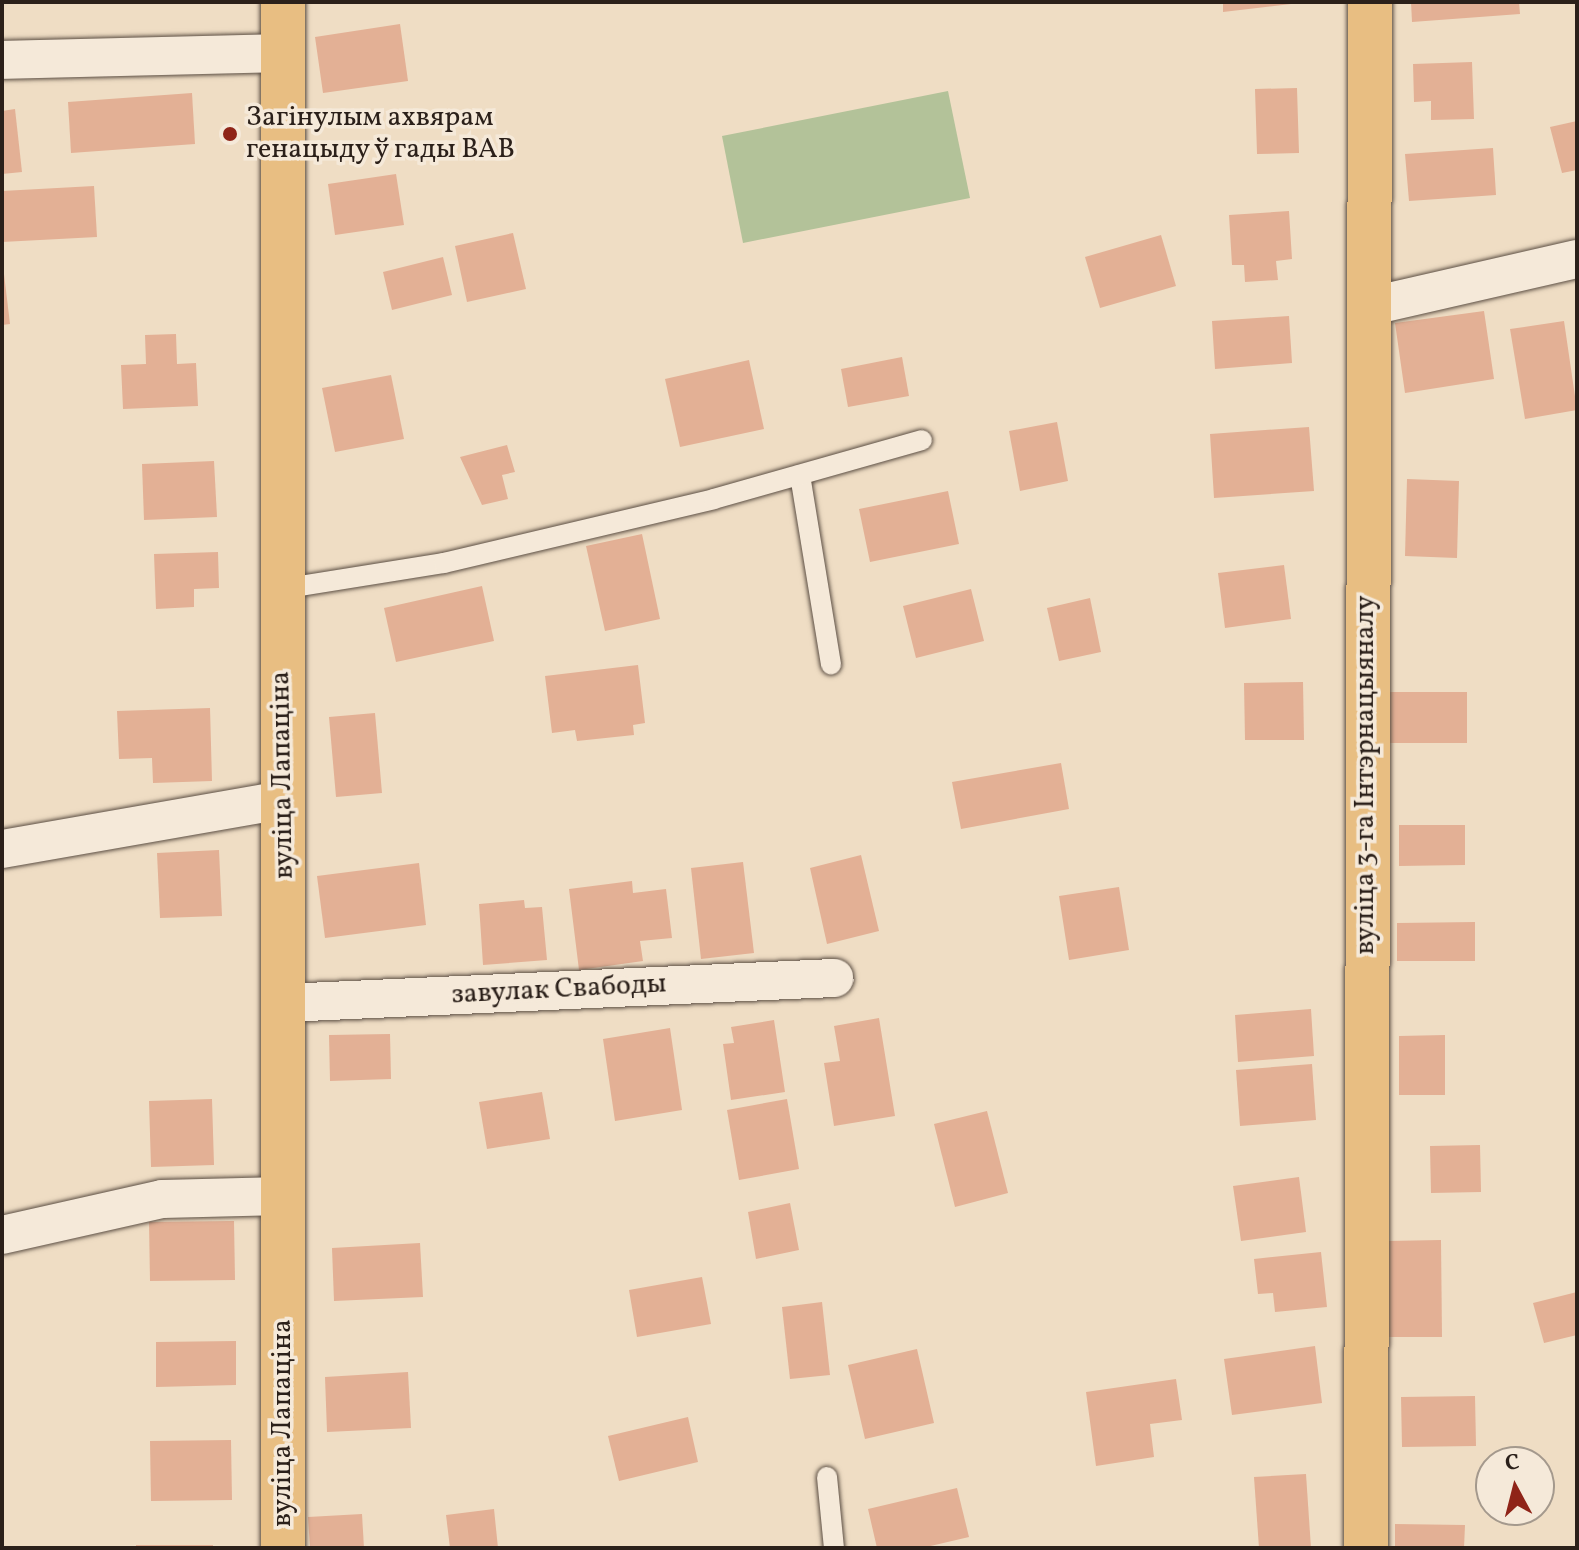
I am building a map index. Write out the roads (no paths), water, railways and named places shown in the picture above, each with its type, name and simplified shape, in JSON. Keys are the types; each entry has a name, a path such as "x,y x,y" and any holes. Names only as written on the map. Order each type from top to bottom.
{"main road":[{"name":"вуліца Лапаціна","path":"283,2 286,53 281,589 285,1003 283,1548"},
{"name":"вуліца 3-га Інтэрнацыяналу","path":"1366,1548 1370,2"}],"street":[{"path":"2,60 286,53"},
{"path":"1367,307 1577,259"},
{"path":"2,849 284,800"},
{"name":"завулак Свабоды","path":"285,1003 834,978"},
{"path":"2,1235 162,1199 283,1196"}],"lane":[{"path":"281,589 444,563 800,475 922,440"},
{"path":"800,475 831,664"},
{"path":"827,1477 834,1548"}],"place":[{"name":"Загінулым ахвярам генацыду ў гады ВАВ","path":"230,134"}]}
